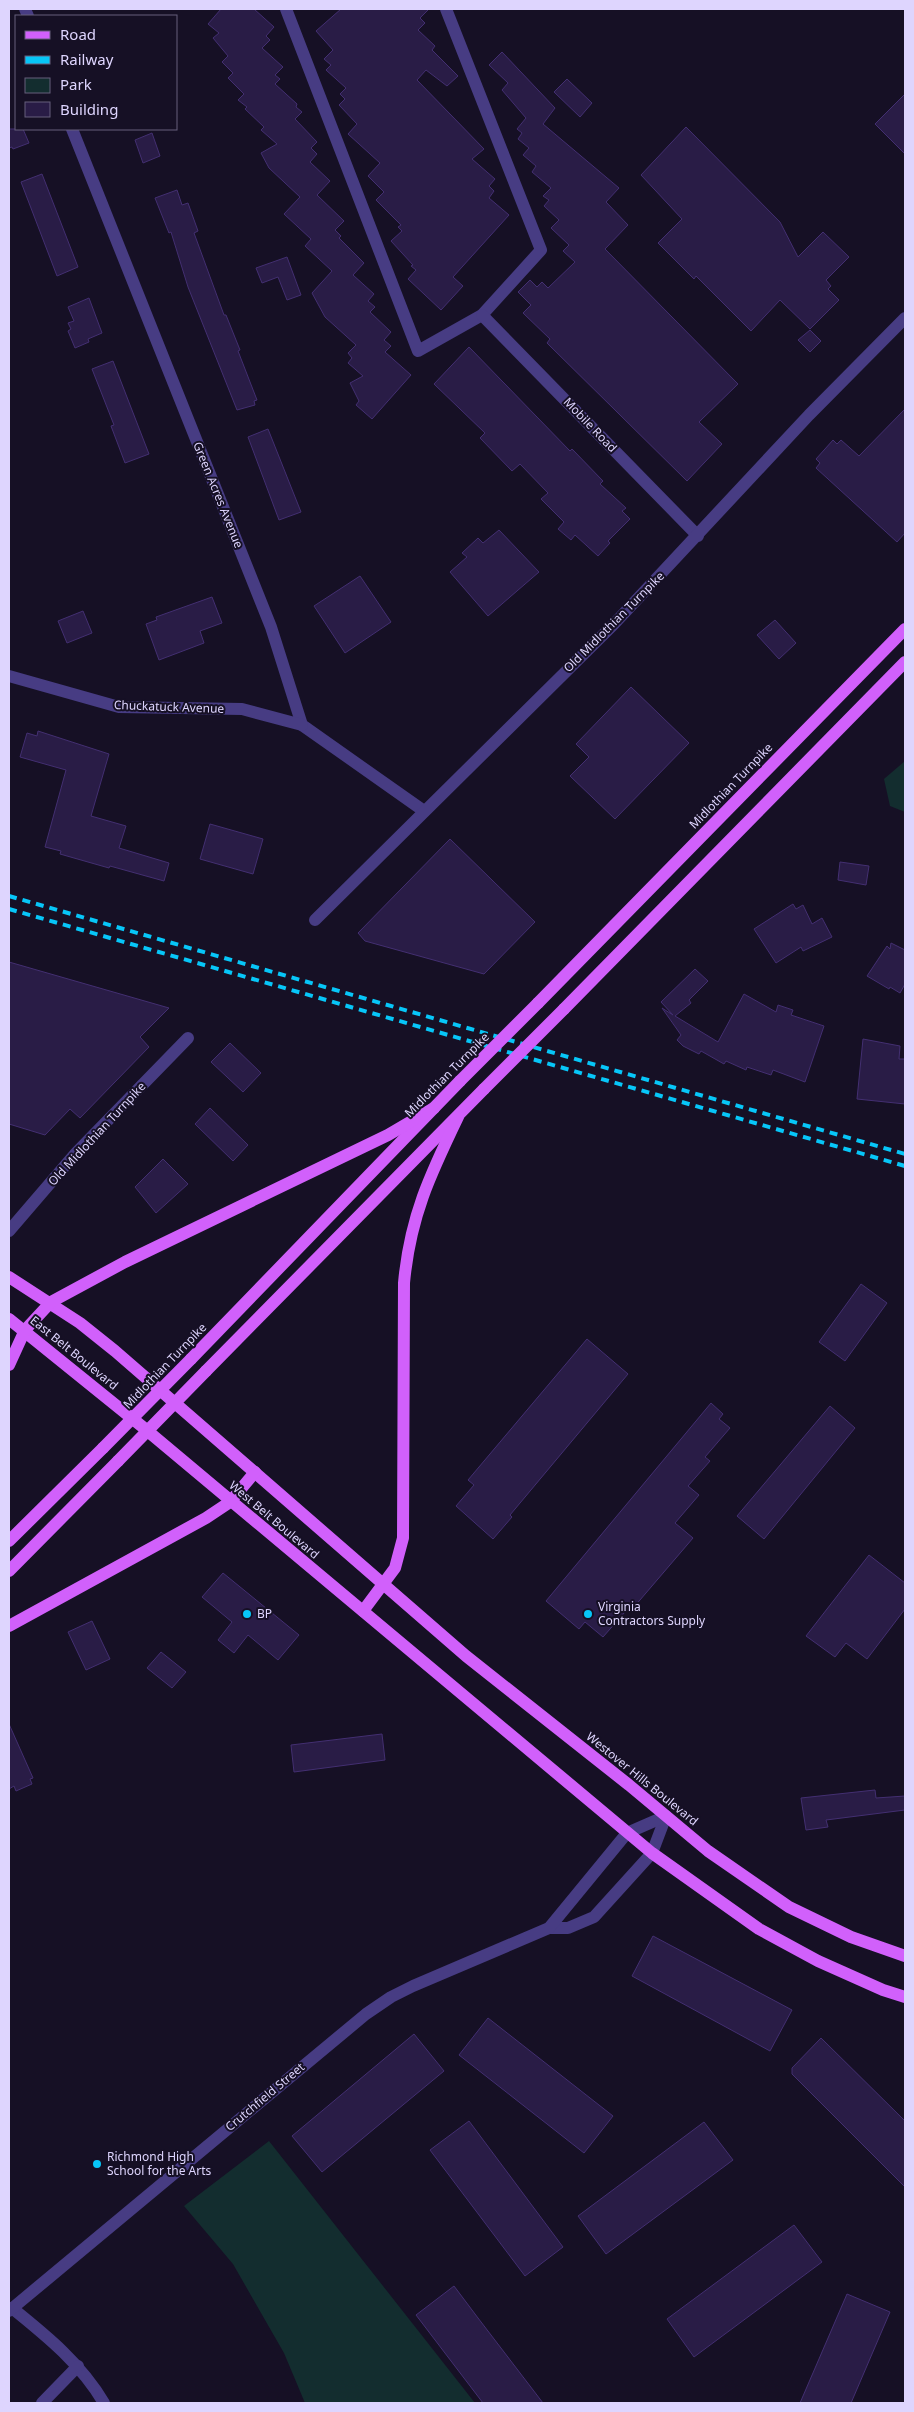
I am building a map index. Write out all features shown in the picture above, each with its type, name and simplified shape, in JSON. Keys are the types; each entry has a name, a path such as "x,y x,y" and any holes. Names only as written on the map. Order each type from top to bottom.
{"main road":[{"name":"Midlothian Turnpike","path":"9,1541 191,1359 460,1081 905,629"},
{"path":"9,1571 905,662"},
{"path":"9,1365 25,1330 51,1302 125,1262 388,1136 434,1108"},
{"path":"363,1611 384,1586 395,1568 403,1538 404,1283 408,1241 426,1184 458,1117"},
{"name":"East Belt Boulevard","path":"9,1277 51,1302 88,1328 169,1397"},
{"name":"East Belt Boulevard","path":"9,1319 144,1428"},
{"name":"West Belt Boulevard","path":"169,1397 384,1586"},
{"name":"West Belt Boulevard","path":"144,1428 627,1833"},
{"path":"9,1626 206,1518 230,1502 255,1472"},
{"name":"Westover Hills Boulevard","path":"384,1586 466,1656 735,1872 789,1907 851,1937 905,1956"},
{"path":"627,1833 732,1912 766,1933 818,1961 883,1990 905,1997"}],"street":[{"path":"286,9 418,351 482,315 541,250 446,9"},
{"name":"Green Acres Avenue","path":"72,130 271,627 302,725"},
{"name":"Mobile Road","path":"482,315 698,536"},
{"name":"Old Midlothian Turnpike","path":"315,920 614,624 809,415 905,318"},
{"name":"Chuckatuck Avenue","path":"9,676 119,707 242,710 302,725"},
{"path":"302,725 424,811"},
{"name":"Old Midlothian Turnpike","path":"9,1231 76,1153 188,1038"},
{"name":"Crutchfield Street","path":"549,1928 627,1833 666,1816"},
{"name":"Crutchfield Street","path":"10,2310 366,2014 391,1997 549,1928 568,1928 594,1917 652,1853 666,1816"},
{"path":"10,2310 60,2348 93,2384 104,2403"},
{"path":"42,2403 78,2366"}],"green space":[{"path":"905,761 905,812 890,806 884,779"},
{"path":"269,2141 475,2403 305,2403 284,2353 233,2264 184,2206"}],"building":[{"path":"221,9 254,9 274,27 266,36 270,40 262,48 283,67 275,75 280,79 275,84 297,104 296,107 302,112 295,119 317,142 311,148 317,154 310,162 330,181 317,195 344,221 335,230 341,236 339,238 364,263 353,275 374,294 368,301 375,307 370,312 391,332 384,340 391,346 385,352 411,375 372,419 356,405 359,401 350,383 363,376 348,363 352,358 348,353 356,345 325,317 312,293 332,271 305,246 311,239 284,214 300,197 269,168 261,153 277,144 261,130 264,127 245,109 247,107 238,100 244,94 228,78 233,73 222,62 228,56 213,38 219,33 208,24"},
{"path":"341,9 429,9 420,18 425,23 418,30 435,46 432,50 458,76 447,86 426,70 417,80 484,149 472,159 495,179 489,186 494,191 489,198 509,215 453,277 463,286 441,310 408,279 416,270 391,241 402,231 398,227 401,225 376,200 384,192 368,176 380,163 348,134 357,124 339,105 345,99 340,94 346,88 326,70 331,65 324,59 333,50 316,31"},
{"path":"502,52 555,108 543,124 619,188 606,202 628,225 605,249 738,384 699,422 722,444 687,481 547,343 550,339 523,313 531,305 518,292 530,280 537,287 542,282 548,288 575,262 563,251 569,245 551,228 559,220 544,206 549,200 543,196 551,188 532,172 536,166 523,155 529,148 518,139 522,133 517,129 526,118 502,90 508,83 489,65"},
{"path":"567,79 592,103 580,117 554,92"},
{"path":"905,94 905,154 875,124"},
{"path":"686,127 780,222 798,257 823,232 849,257 826,280 831,286 828,289 839,300 810,329 780,300 751,331 696,276 694,279 658,243 682,219 641,175"},
{"path":"9,129 23,130 29,143 13,149 12,147 9,148"},
{"path":"152,133 160,156 143,163 135,140"},
{"path":"42,174 78,267 57,276 21,182"},
{"path":"177,190 182,205 188,203 198,231 194,233 224,315 226,315 240,350 238,351 257,400 254,401 255,405 237,410 188,287 171,232 169,233 155,198"},
{"path":"287,257 301,295 287,300 278,277 262,283 256,268"},
{"path":"89,298 102,333 88,339 89,342 75,348 68,331 71,329 68,323 74,321 68,307"},
{"path":"810,330 821,341 810,352 798,340"},
{"path":"469,347 570,451 572,449 603,481 600,484 626,508 622,511 630,519 608,541 610,543 598,556 575,535 571,540 558,529 564,522 541,499 548,493 520,464 512,471 480,438 485,433 434,384"},
{"path":"113,361 149,454 125,463 111,426 114,425 92,369"},
{"path":"905,409 905,533 897,542 816,468 820,463 816,459 833,440 837,444 841,440 859,456"},
{"path":"268,429 301,512 279,520 248,437"},
{"path":"499,530 539,572 488,616 450,572 467,557 462,553 478,538 483,543"},
{"path":"360,576 391,622 345,653 314,606"},
{"path":"212,597 222,623 200,631 204,643 159,660 146,624 157,620 156,617"},
{"path":"83,611 92,633 67,643 58,621"},
{"path":"775,620 796,643 779,659 757,635"},
{"path":"631,687 689,743 615,819 570,776 589,757 576,744"},
{"path":"38,731 109,754 91,816 126,826 119,848 169,863 164,881 60,854 61,851 45,847 66,770 20,757 27,733 37,736"},
{"path":"210,824 263,839 253,874 200,859"},
{"path":"450,839 535,922 484,974 365,941 358,933"},
{"path":"840,862 869,866 866,885 838,880"},
{"path":"793,904 796,909 803,905 812,924 822,918 832,937 803,951 801,947 776,963 754,929"},
{"path":"891,943 905,950 905,984 900,993 867,976 887,946 890,949"},
{"path":"9,962 169,1008 140,1037 149,1047 80,1118 70,1109 45,1135 9,1124"},
{"path":"695,969 708,981 689,1000 691,1003 675,1016 718,1042 744,994 776,1012 778,1005 793,1010 791,1015 824,1026 805,1082 773,1070 771,1075 747,1067 746,1070 726,1061 724,1064 701,1051 699,1054 683,1046 677,1040 681,1035 662,1008 673,1015 661,1002"},
{"path":"863,1039 900,1046 899,1059 905,1059 905,1104 857,1099"},
{"path":"230,1043 261,1073 243,1092 211,1062"},
{"path":"210,1108 248,1145 233,1161 195,1124"},
{"path":"163,1159 188,1184 156,1213 135,1187"},
{"path":"861,1284 887,1303 845,1361 819,1342"},
{"path":"587,1339 628,1374 510,1515 512,1517 493,1539 456,1506 474,1485 468,1480"},
{"path":"711,1403 723,1414 719,1419 730,1428 705,1457 710,1461 688,1486 699,1495 675,1523 693,1538 634,1607 632,1604 603,1637 585,1622 579,1629 546,1601"},
{"path":"830,1406 855,1428 764,1539 737,1516"},
{"path":"869,1555 905,1583 905,1609 867,1659 846,1643 835,1657 806,1636"},
{"path":"223,1573 299,1635 278,1660 248,1635 234,1653 218,1640 232,1622 202,1597"},
{"path":"92,1621 110,1659 86,1670 68,1632"},
{"path":"161,1652 186,1672 172,1688 147,1668"},
{"path":"9,1724 33,1778 30,1779 32,1784 16,1791 14,1786 9,1789"},
{"path":"382,1734 385,1760 294,1772 291,1745"},
{"path":"875,1790 876,1798 905,1796 905,1810 826,1820 828,1827 806,1830 801,1798"},
{"path":"653,1936 792,2010 770,2051 632,1976"},
{"path":"488,2018 613,2116 584,2153 459,2055"},
{"path":"414,2034 444,2071 322,2172 292,2136"},
{"path":"821,2038 905,2121 905,2187 792,2074 792,2068"},
{"path":"469,2121 563,2247 525,2276 430,2150"},
{"path":"704,2122 733,2160 606,2254 578,2216"},
{"path":"794,2225 822,2262 694,2357 667,2319"},
{"path":"454,2286 543,2403 483,2403 416,2315"},
{"path":"847,2294 890,2312 851,2403 800,2403"}],"railway":[{"path":"9,896 905,1154"},
{"path":"9,909 905,1166"}],"place":[{"name":"BP","path":"247,1614"},
{"name":"Virginia Contractors Supply","path":"588,1614"},
{"name":"Richmond High School for the Arts","path":"97,2164"}]}
